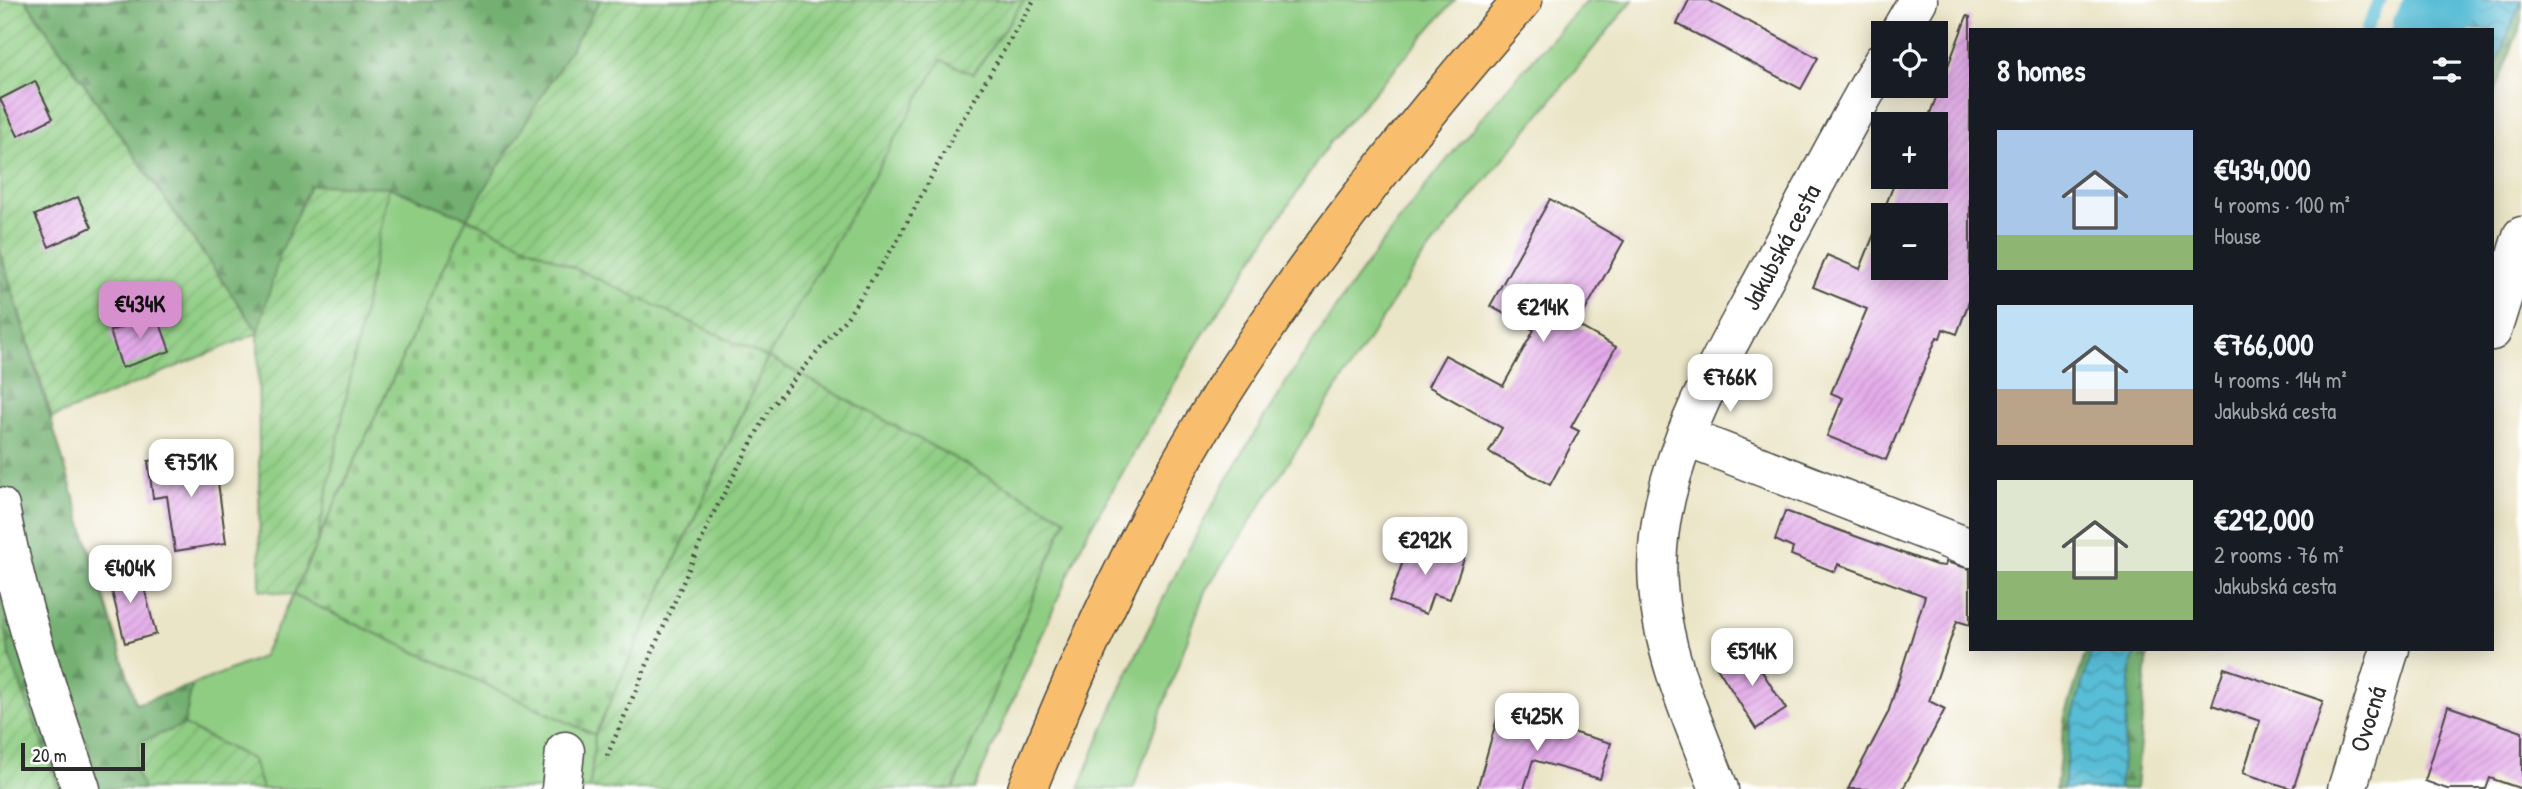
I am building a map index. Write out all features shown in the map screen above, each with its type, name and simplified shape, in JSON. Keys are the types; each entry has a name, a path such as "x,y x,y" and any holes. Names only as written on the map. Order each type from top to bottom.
{"main road":[{"path":"1027,789 1114,594 1164,495 1220,397 1352,204 1440,94 1523,0"}],"street":[{"path":"1906,21 1918,0"},
{"name":"Jakubská cesta","path":"1718,789 1678,680 1665,635 1658,586 1657,541 1665,494 1685,437 1747,311 1871,83"},
{"path":"2494,325 2522,236"},
{"path":"1685,437 1969,548"},
{"path":"0,507 12,570 38,665 80,789"},
{"name":"Ovocná","path":"2347,789 2388,651"},
{"path":"561,789 565,751"}],"path":[{"path":"603,764 713,514 770,408 848,316 895,243 955,132 1034,0"}],"green space":[{"path":"0,0 25,0 258,332 280,254 310,185 389,187 317,542 293,595 260,590 258,333 52,418 0,250"},
{"path":"26,0 601,0 467,218 389,187 310,185 280,254 259,333"},
{"path":"601,0 1024,0 973,74 941,60 768,357 1066,519 953,789 590,789 595,735 768,358 467,218"},
{"path":"1024,0 1455,0 1330,142 1199,341 1085,537 974,789 953,789 1066,519 768,357 941,59 974,73"},
{"path":"1588,0 1633,0 1419,262 1205,591 1133,789 1079,789 1125,680 1176,574 1233,470 1294,369 1361,272 1433,178 1508,87"},
{"path":"2418,0 2522,0 2522,22 2494,93 2494,28 2403,28"},
{"path":"389,187 467,218 317,542"},
{"path":"467,218 768,357 595,735 293,595"},
{"path":"0,250 136,704 192,685 184,725 140,742 135,768 143,789 59,789 9,655 0,586"},
{"path":"0,586 9,655 59,789 0,789"},
{"path":"293,595 595,735 590,789 262,789 253,760 184,725 192,685 262,657"},
{"path":"2086,651 2148,651 2136,789 2056,789 2065,716"},
{"path":"184,725 253,760 262,789 143,789 135,768 140,742"}],"water":[{"path":"2449,0 2522,0 2494,68 2494,28 2442,28"},
{"path":"2091,651 2137,651 2132,662 2119,789 2063,789 2071,723"}],"building":[{"path":"1689,0 1708,0 1818,58 1801,89 1677,24"},
{"path":"1967,16 1970,17 1969,302 1957,334 1943,329 1940,338 1937,337 1886,460 1827,436 1843,398 1831,393 1867,309 1813,287 1827,255 1860,269 1871,242 1871,280 1948,280 1948,203 1887,203 1892,189 1948,189 1948,112 1931,112 1936,98 1948,98 1948,66"},
{"path":"35,81 53,118 18,136 0,99"},
{"path":"78,197 92,227 49,247 35,215"},
{"path":"1550,199 1624,241 1577,325 1616,347 1571,427 1579,431 1550,485 1489,452 1502,428 1428,386 1445,355 1503,386 1534,330 1490,306"},
{"path":"157,315 170,351 122,368 110,331"},
{"path":"214,452 226,543 175,551 167,496 153,498 148,461"},
{"path":"1785,511 1936,565 1945,566 1946,562 1969,569 1969,625 1957,621 1929,701 1945,709 1903,789 1848,789 1888,713 1925,596 1838,564 1835,572 1791,555 1793,548 1775,540"},
{"path":"1410,541 1464,559 1450,599 1433,594 1426,614 1389,601"},
{"path":"103,556 145,591 156,634 125,643"},
{"path":"1747,648 1786,709 1756,729 1717,667"},
{"path":"2224,668 2323,701 2293,789 2243,773 2260,721 2212,705"},
{"path":"2448,706 2522,732 2522,789 2490,778 2486,789 2447,789 2425,781"},
{"path":"1499,712 1611,743 1600,779 1533,760 1524,789 1477,789"}],"waterway":[{"path":"2367,28 2380,0"},
{"path":"2430,28 2445,0"}]}
